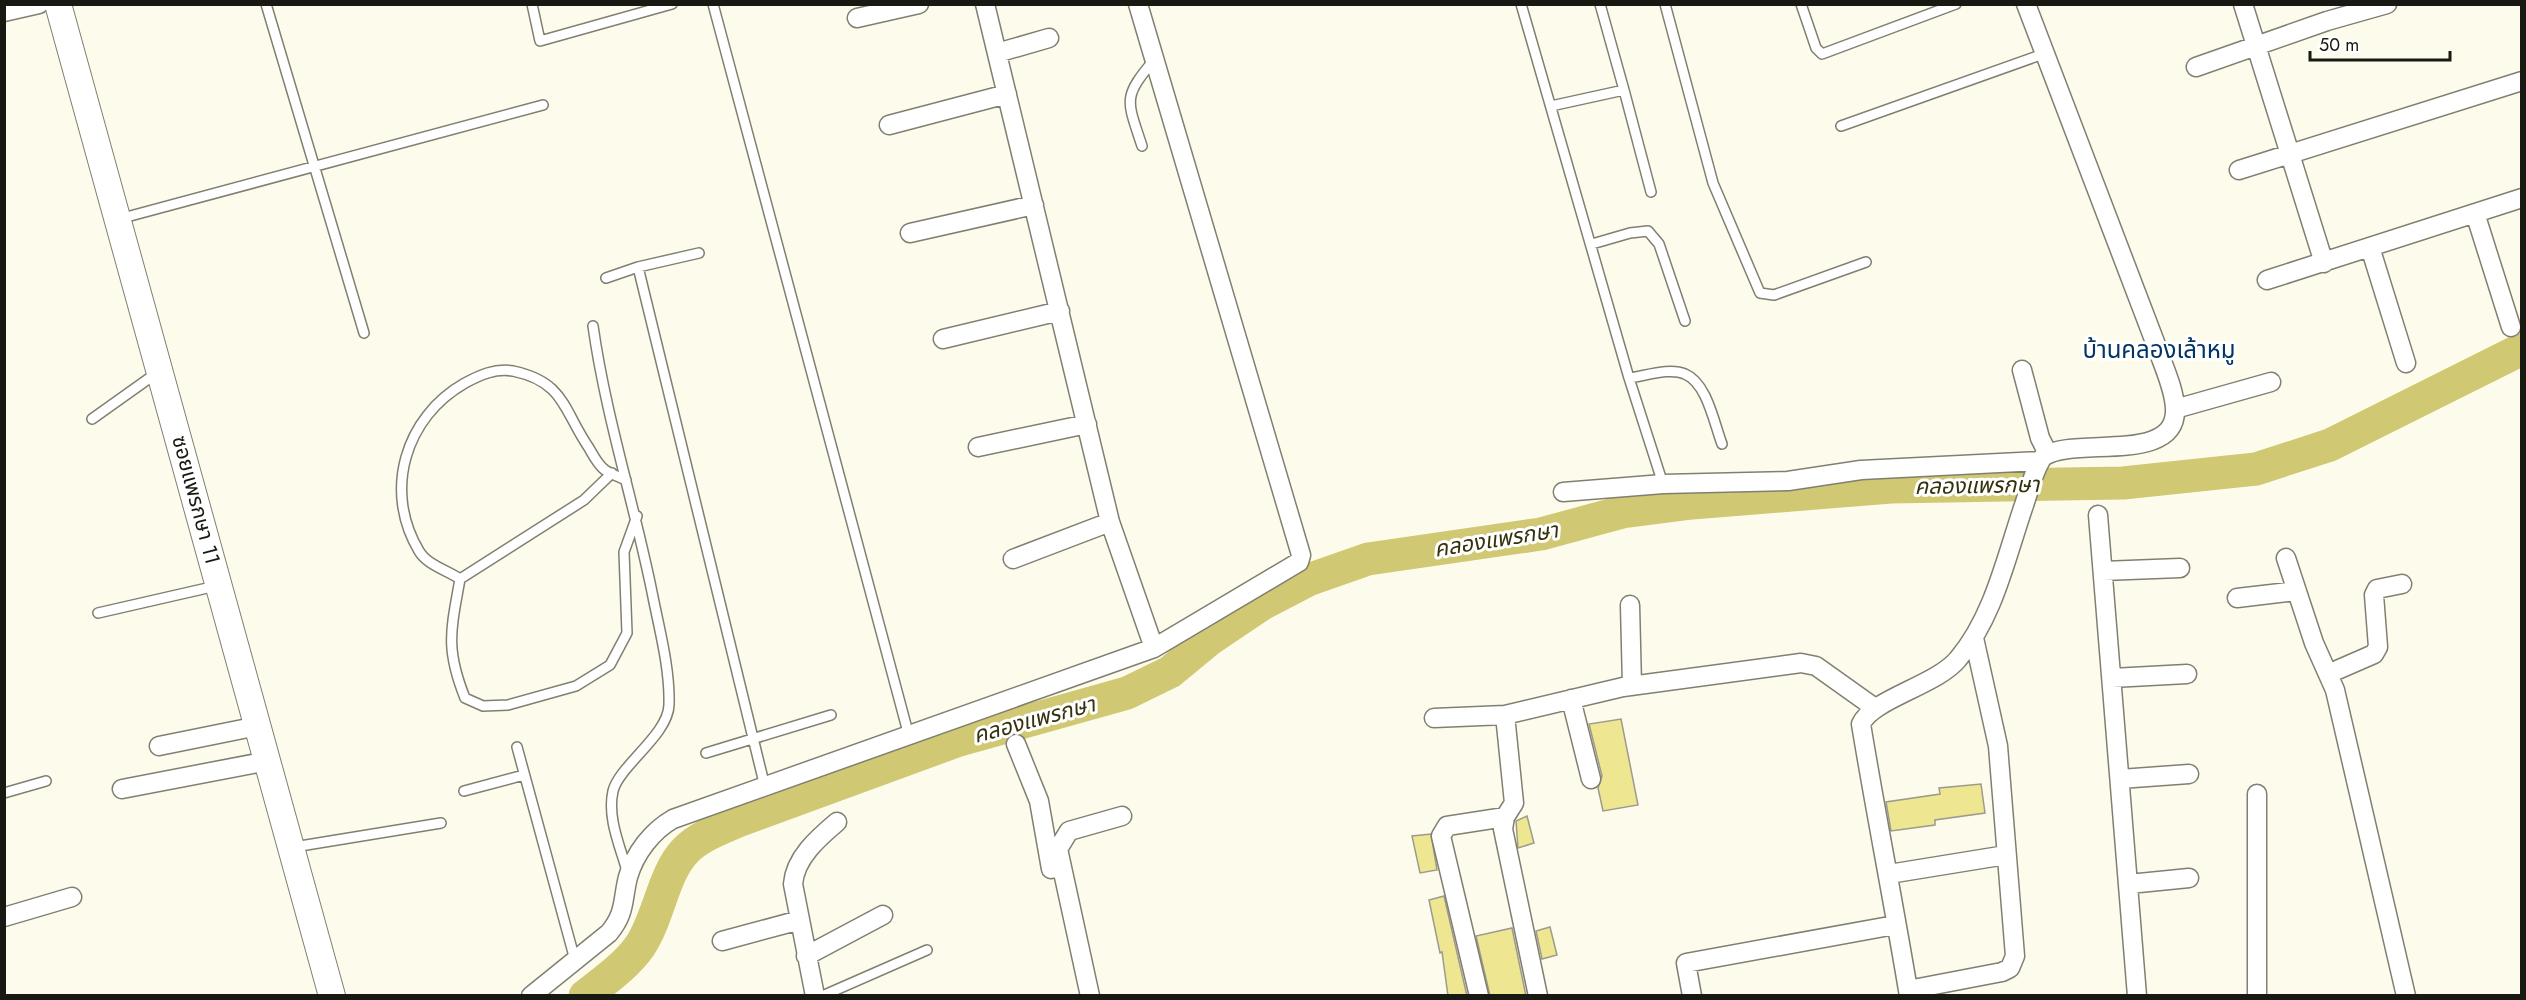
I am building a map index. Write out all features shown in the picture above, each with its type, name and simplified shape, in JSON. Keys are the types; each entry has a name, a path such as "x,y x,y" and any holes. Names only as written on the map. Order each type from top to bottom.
{"street":[{"path":"4,12 39,4"},
{"name":"ซอยแพรกษา 11","path":"58,4 332,996"},
{"path":"857,18 919,4"},
{"path":"985,4 1110,522 1154,648"},
{"path":"531,996 609,933 620,920 628,876 647,840 673,819 1154,648 1299,562 1301,555 1138,4"},
{"path":"1563,492 1663,484 1788,482 1860,470 2042,462 2071,447 2120,447 2152,441 2168,428 2175,409 2154,339 2026,4"},
{"path":"2243,4 2324,263"},
{"path":"2196,67 2256,45 2388,4"},
{"path":"997,53 1049,38"},
{"path":"2239,170 2522,81"},
{"path":"889,126 1007,94"},
{"path":"2267,280 2522,198"},
{"path":"910,233 1034,205"},
{"path":"2475,213 2511,327"},
{"path":"2370,247 2406,363"},
{"path":"943,339 1060,311"},
{"path":"1974,638 1998,746 2014,963 2001,972 1908,993 1862,724 1865,716 1875,708 1888,703 1957,661 1974,638 1999,579 2042,462 2037,428 2022,370"},
{"path":"2175,409 2271,382"},
{"path":"978,447 1087,424"},
{"path":"2098,514 2137,996"},
{"path":"1013,559 1110,522"},
{"path":"2286,558 2314,644 2328,674 2338,706 2406,996"},
{"path":"2103,571 2180,567"},
{"path":"2328,674 2374,654 2378,647 2374,595 2377,589 2402,584"},
{"path":"2237,598 2297,591"},
{"path":"1630,605 1632,686"},
{"path":"1434,717 1505,715 1632,686 1800,663 1816,666 1875,708"},
{"path":"2112,678 2187,674"},
{"path":"1571,699 1591,779"},
{"path":"1505,715 1514,803 1502,822 1538,996"},
{"path":"159,746 258,726"},
{"path":"1016,744 1039,801 1054,884 1069,903"},
{"path":"122,789 268,761"},
{"path":"2120,778 2189,774"},
{"path":"2257,794 2257,996"},
{"path":"1090,996 1058,849 1061,840 1075,828 1122,816"},
{"path":"1479,996 1441,836 1447,826 1505,817"},
{"path":"815,996 793,884 794,874 808,849 837,822"},
{"path":"1889,874 2006,855"},
{"path":"2128,884 2189,878"},
{"path":"4,917 72,897"},
{"path":"806,956 883,915"},
{"path":"722,941 800,920"},
{"path":"1692,996 1686,963 1895,925"}],"lane":[{"path":"266,4 364,333"},
{"path":"532,4 540,41 672,4"},
{"path":"712,4 909,736"},
{"path":"1521,4 1629,378 1663,484"},
{"path":"1600,4 1651,192"},
{"path":"1665,4 1713,183 1755,286 1760,293 1774,295 1866,262"},
{"path":"1801,4 1816,48 1822,54 1956,4"},
{"path":"1841,126 2046,53"},
{"path":"1142,146 1131,113 1130,94 1135,82 1154,60"},
{"path":"1551,106 1624,90"},
{"path":"119,219 543,105"},
{"path":"1592,244 1630,233 1648,231 1659,244 1685,321"},
{"path":"606,278 638,267 699,253"},
{"path":"638,267 765,787"},
{"path":"593,326 601,385 637,516 664,648 669,707 662,726 613,789 611,816 628,876"},
{"path":"92,419 160,370"},
{"path":"460,579 431,563 420,554 405,522 401,482 405,452 414,434 446,395 488,372 512,371 548,384 562,399 604,469 626,480"},
{"path":"1629,378 1684,373 1699,383 1722,444"},
{"path":"612,473 584,500 460,579 449,632 454,671 465,698 483,706 508,705 576,686 610,665 627,633 624,552 637,516"},
{"path":"98,613 219,585"},
{"path":"706,753 831,715"},
{"path":"517,747 575,960"},
{"path":"464,791 525,775"},
{"path":"4,793 46,781"},
{"path":"292,848 441,823"},
{"path":"822,996 927,950"}],"building":[{"path":"1621,719 1638,805 1603,811 1598,788 1602,776 1589,724"},
{"path":"1981,784 1985,813 1935,820 1935,825 1891,831 1886,802 1940,794 1939,788"},
{"path":"1527,816 1534,843 1518,848 1516,821"},
{"path":"1431,834 1437,870 1420,873 1412,836"},
{"path":"1444,896 1467,996 1448,996 1442,952 1440,953 1429,900"},
{"path":"1550,927 1557,955 1542,959 1536,931"},
{"path":"1512,928 1526,996 1490,996 1476,936"}],"waterway":[{"name":"คลองแพรกษา","path":"585,996 621,967 640,946 678,860 686,850 704,837 738,821 959,740 1127,693 1170,672 1210,639 1262,604 1308,580 1368,559 1541,534 1622,512 1692,503 1891,487 2123,483 2256,469 2330,445 2522,349"}],"district":[{"name":"บ้านคลองเล้าหมู","path":"2159,350"}]}
